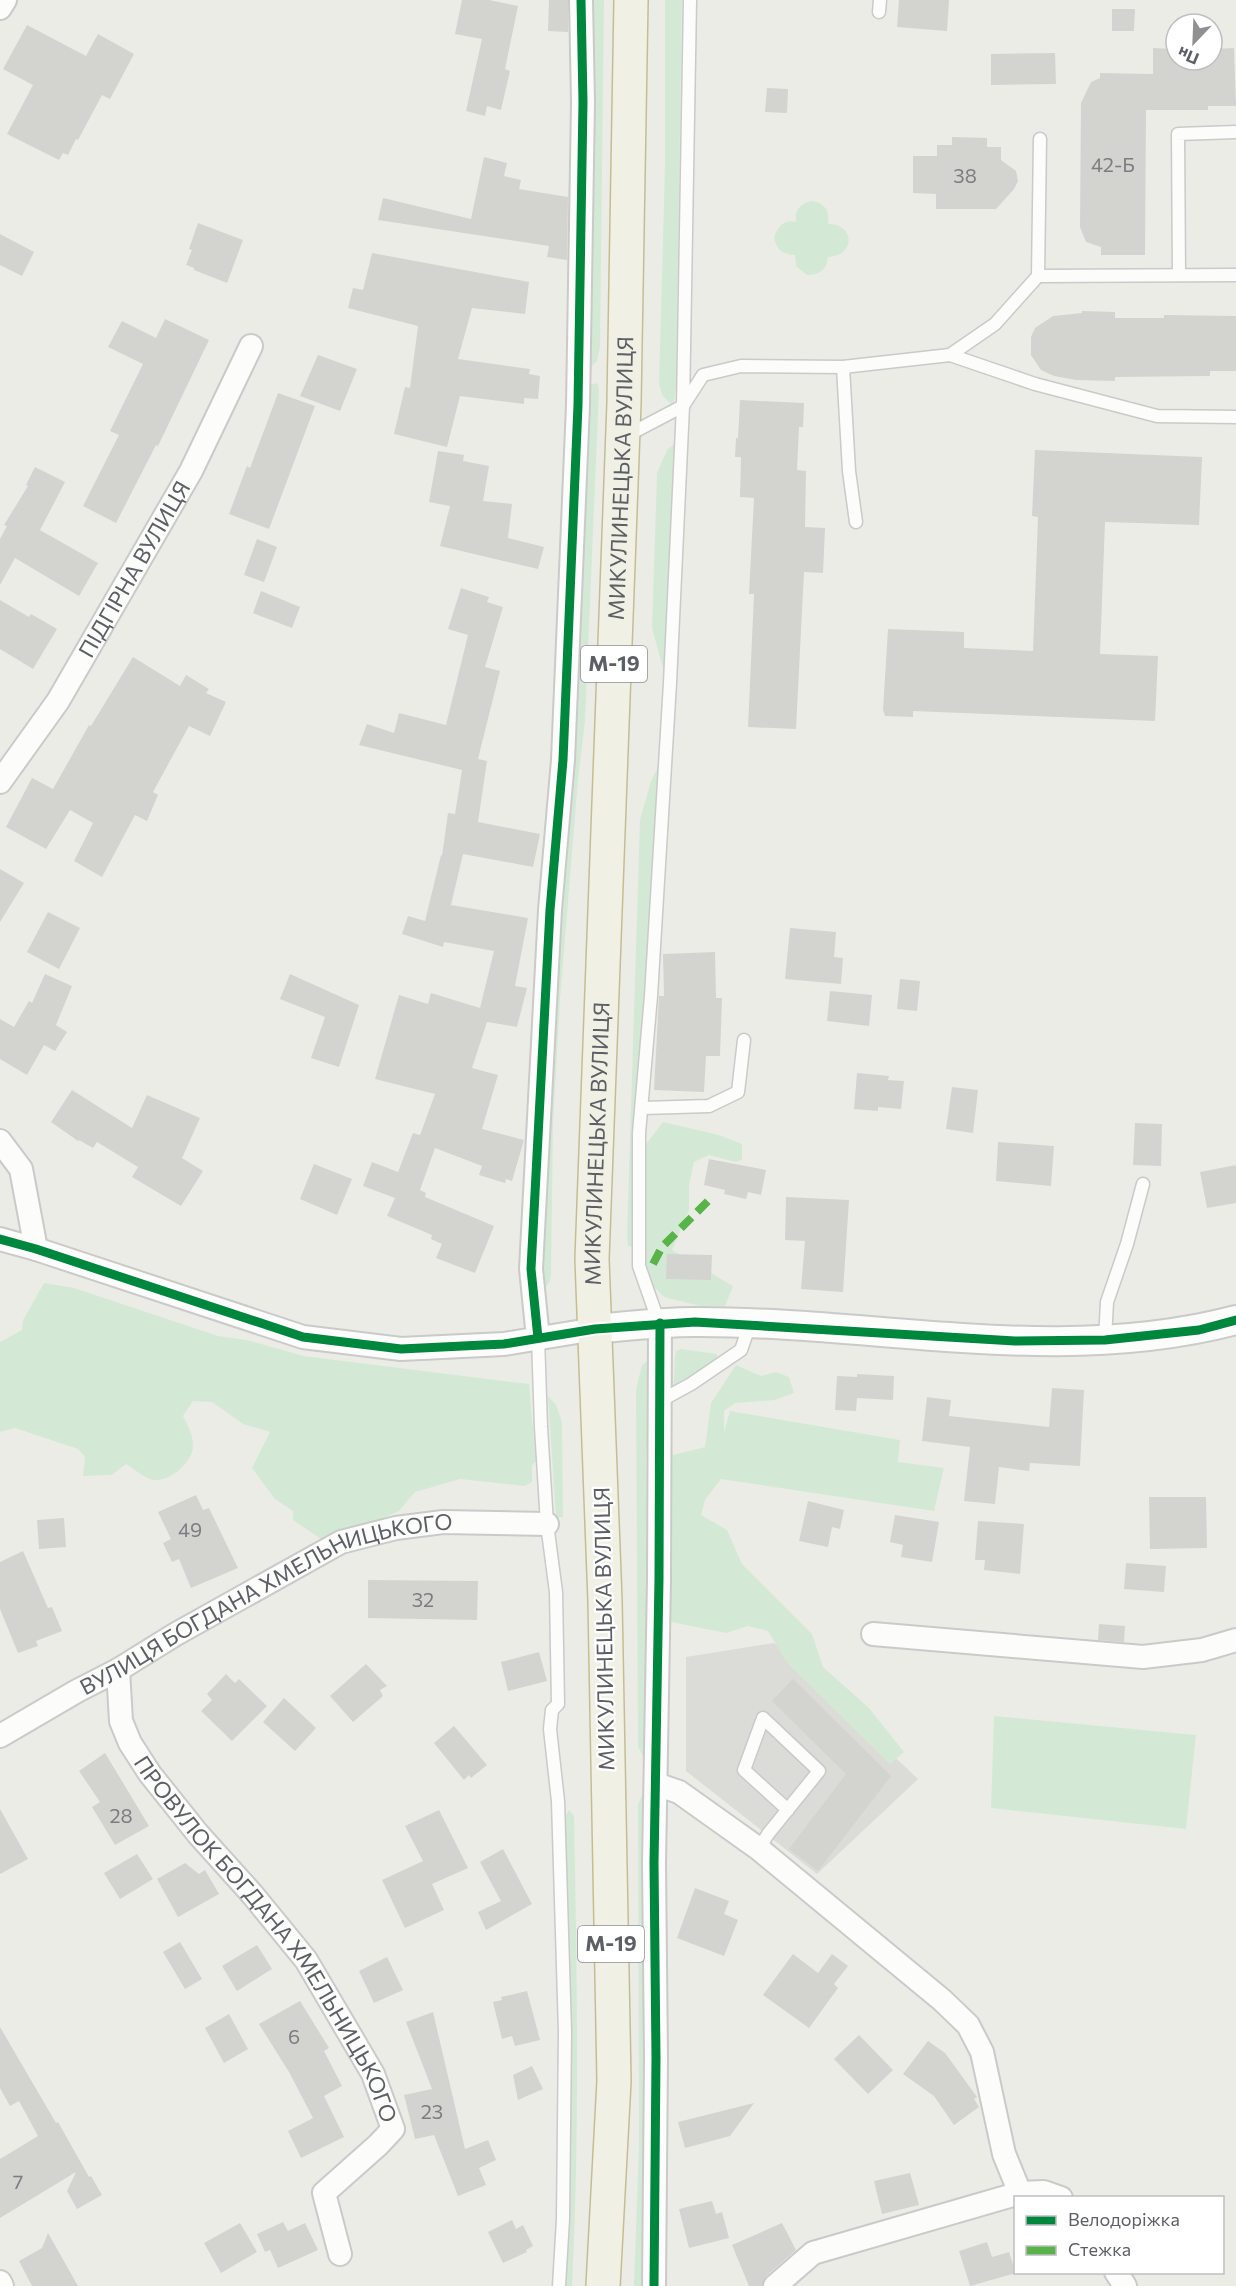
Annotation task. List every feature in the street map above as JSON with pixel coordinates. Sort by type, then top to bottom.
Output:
[{"type":"highway","name":"МИКУЛИНЕЦЬКА ВУЛИЦЯ","points":[[603,2286],[614,2081],[604,1601],[592,1259],[622,438],[631,0]]},
{"type":"street","points":[[0,8],[5,0]]},
{"type":"street","points":[[538,1338],[531,1269],[550,910],[563,760],[578,405],[583,102],[581,0]]},
{"type":"street","name":"ПІДГІРНА ВУЛИЦЯ","points":[[0,782],[58,701],[191,471],[251,346]]},
{"type":"street","points":[[0,1141],[21,1169],[36,1249]]},
{"type":"street","points":[[0,1239],[303,1337],[401,1349],[504,1344],[594,1329],[660,1323],[750,1324],[1015,1341],[1105,1340],[1199,1330],[1236,1320]]},
{"type":"street","points":[[654,2286],[656,2081],[654,1863],[660,1323]]},
{"type":"street","name":"ВУЛИЦЯ БОГДАНА ХМЕЛЬНИЦЬКОГО","points":[[0,1736],[341,1542],[396,1528],[443,1522],[547,1524]]},
{"type":"street","points":[[873,1634],[1143,1657],[1202,1650],[1236,1640]]},
{"type":"street","name":"ПРОВУЛОК БОГДАНА ХМЕЛЬНИЦЬКОГО","points":[[117,1670],[121,1721],[129,1743],[150,1774],[198,1834],[252,1894],[306,1960],[373,2074],[393,2129],[324,2193],[340,2254]]},
{"type":"street","points":[[656,1784],[679,1792],[759,1850],[942,2000],[968,2025],[982,2052],[1004,2154],[1020,2193]]},
{"type":"street","points":[[775,2286],[813,2253],[1020,2193],[1044,2192],[1055,2196]]},
{"type":"lane","points":[[660,1323],[639,1266],[639,1133],[643,1108],[670,683],[683,406],[690,0]]},
{"type":"lane","points":[[1179,275],[1178,134],[1236,132]]},
{"type":"lane","points":[[950,355],[995,324],[1038,276],[1040,139]]},
{"type":"lane","points":[[1038,276],[1236,274]]},
{"type":"lane","points":[[622,438],[683,406],[703,375],[741,366],[843,366],[950,355],[1035,384],[1157,416],[1236,417]]},
{"type":"lane","points":[[843,366],[849,471],[856,522]]},
{"type":"lane","points":[[643,1108],[709,1106],[738,1092],[744,1040]]},
{"type":"lane","points":[[1105,1340],[1107,1302],[1127,1245],[1143,1184]]},
{"type":"lane","points":[[660,1401],[691,1384],[741,1350],[750,1324]]},
{"type":"lane","points":[[538,1338],[540,1427],[547,1524],[556,1592],[558,1704],[552,1710],[550,1729],[558,1802],[565,2032],[563,2219],[559,2286]]},
{"type":"lane","points":[[759,1850],[768,1834],[788,1810],[819,1772],[764,1718],[744,1770],[788,1810]]},
{"type":"shaded area","points":[[774,1643],[918,1779],[817,1874],[686,1771],[686,1657]]},
{"type":"green space","points":[[589,0],[604,0],[600,347],[597,361],[587,371]]},
{"type":"green space","points":[[665,0],[682,0],[676,388],[674,402],[671,404],[662,395],[659,383],[665,165]]},
{"type":"green space","points":[[812,201],[823,206],[828,215],[828,224],[837,225],[843,229],[849,240],[844,251],[828,257],[822,270],[816,274],[807,275],[796,266],[795,255],[781,251],[774,238],[782,225],[792,221],[796,222],[799,208]]},
{"type":"green space","points":[[596,383],[599,390],[585,721],[560,1000],[553,1125],[551,1274],[550,1281],[541,1294],[589,385]]},
{"type":"green space","points":[[675,443],[664,672],[652,628],[657,473],[667,450]]},
{"type":"green space","points":[[659,765],[636,1115],[634,1244],[631,1247],[628,1246],[627,1234],[640,820],[651,781]]},
{"type":"green space","points":[[663,1122],[719,1135],[742,1144],[742,1160],[735,1162],[709,1155],[694,1162],[689,1185],[689,1210],[672,1250],[733,1286],[725,1306],[700,1306],[664,1297],[648,1281],[641,1212],[644,1147]]},
{"type":"green space","points":[[44,1283],[74,1288],[218,1336],[247,1340],[304,1356],[529,1384],[536,1461],[532,1466],[532,1482],[525,1486],[460,1479],[415,1492],[399,1511],[349,1534],[324,1541],[293,1520],[293,1511],[275,1499],[252,1468],[270,1432],[243,1424],[212,1402],[193,1401],[183,1416],[192,1438],[192,1452],[180,1470],[167,1478],[154,1480],[143,1476],[126,1464],[112,1475],[83,1476],[85,1457],[78,1449],[15,1428],[0,1432],[0,1342],[22,1330],[23,1320]]},
{"type":"green space","points":[[681,1349],[717,1354],[717,1358],[698,1375],[672,1389],[676,1351]]},
{"type":"green space","points":[[649,1360],[651,1420],[646,1456],[648,1749],[644,1758],[638,1747],[636,1390],[642,1365]]},
{"type":"green space","points":[[736,1365],[761,1376],[776,1372],[789,1377],[794,1393],[775,1400],[735,1403],[724,1411],[724,1432],[730,1411],[900,1440],[898,1462],[944,1468],[934,1511],[721,1479],[705,1500],[701,1515],[727,1530],[742,1564],[812,1634],[823,1667],[869,1708],[904,1752],[890,1764],[787,1663],[768,1631],[748,1626],[726,1633],[671,1622],[662,1609],[657,1459],[705,1447],[711,1403]]},
{"type":"green space","points":[[548,1396],[556,1405],[562,1422],[563,1517],[556,1518]]},
{"type":"green space","points":[[994,1716],[1196,1735],[1186,1829],[991,1808]]},
{"type":"green space","points":[[644,1790],[647,1806],[644,2270],[643,2286],[634,2286],[639,2144],[638,1805]]},
{"type":"green space","points":[[569,1810],[574,1816],[577,2110],[572,2286],[564,2286],[570,2031],[565,1817]]},
{"type":"building","points":[[462,0],[489,0],[518,6],[505,69],[510,71],[501,110],[487,106],[485,116],[466,111],[482,39],[455,34]]},
{"type":"building","points":[[549,0],[568,0],[568,32],[548,31]]},
{"type":"building","points":[[899,0],[949,0],[947,31],[897,27]]},
{"type":"building","points":[[1112,9],[1135,9],[1134,31],[1112,31]]},
{"type":"building","points":[[27,25],[86,56],[98,34],[134,54],[110,99],[102,95],[78,140],[76,139],[68,155],[63,153],[59,160],[7,134],[33,85],[3,69]]},
{"type":"building","points":[[1153,48],[1164,48],[1164,72],[1224,72],[1224,48],[1234,48],[1236,106],[1208,106],[1208,110],[1146,110],[1145,255],[1101,255],[1101,247],[1086,242],[1080,227],[1081,103],[1091,82],[1100,78],[1100,73],[1153,74]]},
{"type":"building","points":[[1055,53],[1056,84],[991,85],[991,54]]},
{"type":"building","points":[[767,88],[788,89],[787,113],[765,112]]},
{"type":"building","points":[[952,137],[987,138],[987,147],[1001,147],[1001,160],[1016,171],[1018,181],[1014,189],[996,209],[936,209],[936,194],[913,193],[913,156],[937,156],[937,145],[952,145]]},
{"type":"building","points":[[484,157],[507,163],[504,176],[521,180],[519,189],[568,197],[567,260],[547,257],[549,246],[378,220],[383,198],[471,219]]},
{"type":"building","points":[[198,223],[243,240],[227,283],[186,265]]},
{"type":"building","points":[[0,234],[34,252],[22,276],[0,265]]},
{"type":"building","points":[[372,253],[529,282],[525,314],[472,308],[458,359],[530,369],[529,374],[540,376],[538,399],[524,398],[524,404],[460,396],[447,447],[394,434],[405,387],[410,388],[418,326],[348,308],[353,288],[363,290]]},
{"type":"building","points":[[1082,311],[1115,312],[1115,318],[1164,318],[1164,315],[1236,316],[1236,371],[1210,371],[1210,376],[1115,377],[1115,381],[1076,380],[1054,376],[1041,370],[1031,355],[1031,337],[1035,328],[1053,316],[1082,313]]},
{"type":"building","points":[[165,319],[209,340],[158,446],[156,445],[116,523],[83,506],[119,435],[110,431],[143,364],[108,347],[122,321],[156,338]]},
{"type":"building","points":[[318,355],[357,369],[340,411],[300,396]]},
{"type":"building","points":[[278,393],[315,406],[269,529],[229,514],[247,466],[250,468]]},
{"type":"building","points":[[740,400],[804,403],[803,427],[799,427],[797,470],[806,471],[805,527],[825,528],[823,573],[804,572],[796,729],[748,727],[754,594],[749,594],[754,498],[740,497],[741,457],[735,457]]},
{"type":"building","points":[[1035,450],[1202,457],[1199,525],[1105,522],[1100,654],[1158,656],[1155,721],[913,711],[913,717],[885,716],[883,710],[888,629],[964,632],[964,648],[1033,651],[1038,517],[1032,516]]},
{"type":"building","points":[[438,451],[464,455],[463,461],[489,466],[483,501],[512,504],[508,538],[544,547],[538,569],[440,546],[450,506],[429,502]]},
{"type":"building","points":[[35,467],[65,482],[40,530],[98,563],[79,596],[15,558],[0,585],[0,539],[7,526],[4,525],[28,486],[26,485]]},
{"type":"building","points":[[257,539],[277,547],[264,582],[244,575]]},
{"type":"building","points":[[461,588],[489,597],[487,602],[503,607],[485,667],[500,671],[478,759],[487,761],[478,822],[540,834],[533,867],[463,854],[451,905],[528,918],[515,986],[527,988],[517,1027],[487,1022],[472,1068],[498,1075],[482,1129],[524,1140],[512,1181],[506,1179],[505,1183],[479,1175],[482,1166],[435,1148],[420,1190],[426,1193],[425,1197],[494,1226],[475,1273],[436,1258],[442,1244],[431,1239],[432,1235],[387,1216],[395,1198],[363,1186],[372,1162],[398,1172],[413,1133],[420,1135],[435,1094],[375,1079],[399,995],[428,1004],[431,993],[480,1008],[494,951],[444,942],[443,947],[402,934],[408,916],[425,921],[442,856],[448,813],[455,814],[462,770],[359,745],[367,724],[394,733],[399,713],[446,725],[468,635],[448,629]]},
{"type":"building","points":[[261,591],[300,607],[292,628],[253,613]]},
{"type":"building","points":[[0,600],[29,617],[31,614],[57,629],[33,669],[0,649]]},
{"type":"building","points":[[133,657],[180,686],[186,675],[209,689],[206,693],[226,702],[210,736],[189,726],[153,792],[158,795],[147,821],[135,815],[102,877],[74,861],[93,823],[70,810],[46,849],[6,827],[32,778],[53,789],[89,725],[91,726]]},
{"type":"building","points":[[0,869],[24,883],[0,922]]},
{"type":"building","points":[[48,912],[80,928],[59,969],[27,952]]},
{"type":"building","points":[[790,928],[836,932],[834,957],[843,958],[841,984],[785,979]]},
{"type":"building","points":[[715,952],[716,998],[722,998],[720,1056],[706,1056],[704,1092],[654,1090],[659,996],[664,996],[663,954]]},
{"type":"building","points":[[45,974],[72,986],[56,1025],[67,1032],[55,1051],[44,1045],[27,1075],[0,1059],[0,1019],[14,1027],[29,1001],[32,1003]]},
{"type":"building","points":[[290,974],[359,1005],[339,1067],[311,1058],[325,1017],[280,999]]},
{"type":"building","points":[[900,979],[920,981],[917,1011],[897,1009]]},
{"type":"building","points":[[830,991],[872,995],[869,1026],[827,1021]]},
{"type":"building","points":[[857,1073],[889,1076],[888,1080],[904,1081],[901,1109],[878,1107],[878,1111],[854,1109]]},
{"type":"building","points":[[952,1087],[978,1090],[973,1133],[946,1129]]},
{"type":"building","points":[[72,1090],[132,1128],[147,1095],[200,1118],[182,1158],[203,1171],[181,1206],[132,1177],[138,1167],[97,1142],[93,1148],[78,1141],[51,1122]]},
{"type":"building","points":[[1135,1123],[1162,1124],[1161,1166],[1133,1165]]},
{"type":"building","points":[[998,1142],[1054,1146],[1051,1186],[996,1181]]},
{"type":"building","points":[[709,1159],[766,1170],[761,1195],[748,1192],[746,1199],[724,1194],[725,1190],[704,1185]]},
{"type":"building","points":[[314,1164],[352,1179],[337,1215],[300,1199]]},
{"type":"building","points":[[1236,1165],[1236,1203],[1207,1208],[1200,1172]]},
{"type":"building","points":[[786,1197],[849,1200],[843,1292],[801,1289],[805,1241],[785,1240]]},
{"type":"building","points":[[667,1254],[712,1255],[711,1280],[666,1279]]},
{"type":"building","points":[[857,1374],[894,1376],[893,1400],[857,1398],[856,1411],[835,1410],[837,1376],[857,1377]]},
{"type":"building","points":[[1052,1388],[1084,1390],[1080,1466],[1030,1463],[1029,1471],[999,1467],[995,1504],[964,1501],[970,1447],[922,1441],[927,1397],[951,1400],[949,1416],[1049,1427]]},
{"type":"building","points":[[196,1495],[203,1510],[209,1508],[238,1568],[191,1588],[179,1559],[172,1562],[163,1543],[171,1539],[158,1512]]},
{"type":"building","points":[[1149,1497],[1206,1497],[1207,1548],[1150,1549]]},
{"type":"building","points":[[808,1501],[844,1510],[840,1529],[832,1527],[828,1547],[799,1541]]},
{"type":"building","points":[[895,1515],[939,1522],[932,1562],[901,1557],[903,1545],[890,1542]]},
{"type":"building","points":[[64,1518],[66,1547],[39,1549],[37,1520]]},
{"type":"building","points":[[978,1521],[1024,1524],[1020,1574],[984,1570],[985,1560],[975,1560]]},
{"type":"building","points":[[23,1551],[48,1608],[52,1607],[62,1631],[36,1641],[38,1646],[18,1653],[0,1609],[0,1562]]},
{"type":"building","points":[[1126,1563],[1166,1566],[1164,1592],[1124,1589]]},
{"type":"building","points":[[368,1580],[478,1581],[477,1620],[368,1618]]},
{"type":"building","points":[[1099,1624],[1125,1626],[1124,1642],[1098,1640]]},
{"type":"building","points":[[539,1652],[547,1681],[508,1691],[501,1662]]},
{"type":"building","points":[[366,1664],[387,1686],[380,1690],[383,1696],[353,1722],[330,1696]]},
{"type":"building","points":[[226,1674],[235,1683],[239,1679],[267,1706],[232,1741],[201,1711],[212,1700],[207,1694]]},
{"type":"building","points":[[793,1679],[891,1776],[818,1871],[789,1849],[846,1774],[772,1701]]},
{"type":"building","points":[[284,1698],[316,1728],[295,1751],[263,1722]]},
{"type":"building","points":[[454,1726],[487,1765],[471,1778],[469,1775],[464,1780],[434,1743]]},
{"type":"building","points":[[105,1753],[149,1826],[115,1845],[92,1807],[100,1802],[79,1771]]},
{"type":"building","points":[[0,1809],[28,1859],[0,1874]]},
{"type":"building","points":[[439,1810],[468,1868],[432,1884],[444,1910],[405,1928],[382,1880],[423,1861],[405,1826]]},
{"type":"building","points":[[503,1849],[532,1904],[486,1930],[478,1912],[501,1901],[480,1862]]},
{"type":"building","points":[[137,1854],[153,1879],[120,1899],[104,1873]]},
{"type":"building","points":[[185,1863],[199,1874],[205,1870],[219,1894],[178,1917],[157,1879]]},
{"type":"building","points":[[695,1888],[729,1901],[724,1914],[738,1920],[724,1956],[677,1938]]},
{"type":"building","points":[[180,1942],[202,1979],[185,1989],[163,1952]]},
{"type":"building","points":[[257,1945],[272,1969],[237,1991],[222,1966]]},
{"type":"building","points":[[793,1954],[818,1973],[832,1954],[848,1966],[834,1984],[838,1988],[809,2028],[763,1995]]},
{"type":"building","points":[[387,1957],[403,1990],[374,2003],[359,1971]]},
{"type":"building","points":[[527,1991],[540,2040],[515,2046],[512,2036],[502,2039],[493,2002],[502,2000],[501,1997]]},
{"type":"building","points":[[300,2001],[329,2048],[324,2051],[342,2086],[324,2096],[344,2137],[301,2158],[288,2131],[313,2118],[289,2072],[259,2024]]},
{"type":"building","points":[[433,2012],[465,2149],[488,2140],[496,2160],[479,2168],[486,2185],[458,2196],[434,2135],[415,2139],[404,2095],[432,2089],[406,2022]]},
{"type":"building","points":[[229,2014],[248,2049],[224,2063],[205,2028]]},
{"type":"building","points":[[0,2027],[56,2123],[58,2122],[89,2177],[91,2176],[102,2195],[77,2209],[67,2191],[76,2172],[0,2218],[0,2159],[38,2136],[19,2101],[10,2106],[0,2088]]},
{"type":"building","points":[[859,2035],[893,2070],[868,2094],[834,2059]]},
{"type":"building","points":[[928,2041],[945,2053],[977,2097],[974,2099],[979,2107],[954,2125],[934,2096],[903,2074]]},
{"type":"building","points":[[532,2066],[543,2089],[518,2100],[513,2075]]},
{"type":"building","points":[[754,2103],[730,2136],[685,2148],[678,2122]]},
{"type":"building","points":[[910,2173],[919,2205],[882,2214],[874,2181]]},
{"type":"building","points":[[712,2201],[716,2214],[722,2212],[729,2238],[689,2248],[679,2209]]},
{"type":"building","points":[[512,2220],[516,2229],[523,2225],[533,2246],[526,2250],[527,2252],[503,2263],[488,2232]]},
{"type":"building","points":[[283,2222],[288,2231],[305,2223],[318,2250],[278,2268],[270,2250],[265,2252],[257,2234]]},
{"type":"building","points":[[240,2223],[257,2252],[221,2273],[204,2243]]},
{"type":"building","points":[[782,2223],[796,2250],[766,2276],[762,2286],[749,2286],[732,2245]]},
{"type":"building","points":[[48,2233],[78,2286],[32,2286],[19,2261],[42,2248]]},
{"type":"building","points":[[987,2242],[992,2257],[1009,2252],[1014,2274],[970,2286],[959,2251]]},
{"type":"marked path","points":[[653,1264],[662,1247],[713,1196]]},
{"type":"cycle path","points":[[538,1338],[531,1269],[550,910],[563,760],[578,405],[583,102],[581,0]]},
{"type":"cycle path","points":[[0,1239],[303,1337],[401,1349],[504,1344],[595,1329],[695,1322],[1015,1341],[1105,1340],[1199,1330],[1236,1320]]},
{"type":"cycle path","points":[[654,2286],[656,2058],[654,1863],[659,1579],[660,1323]]}]
